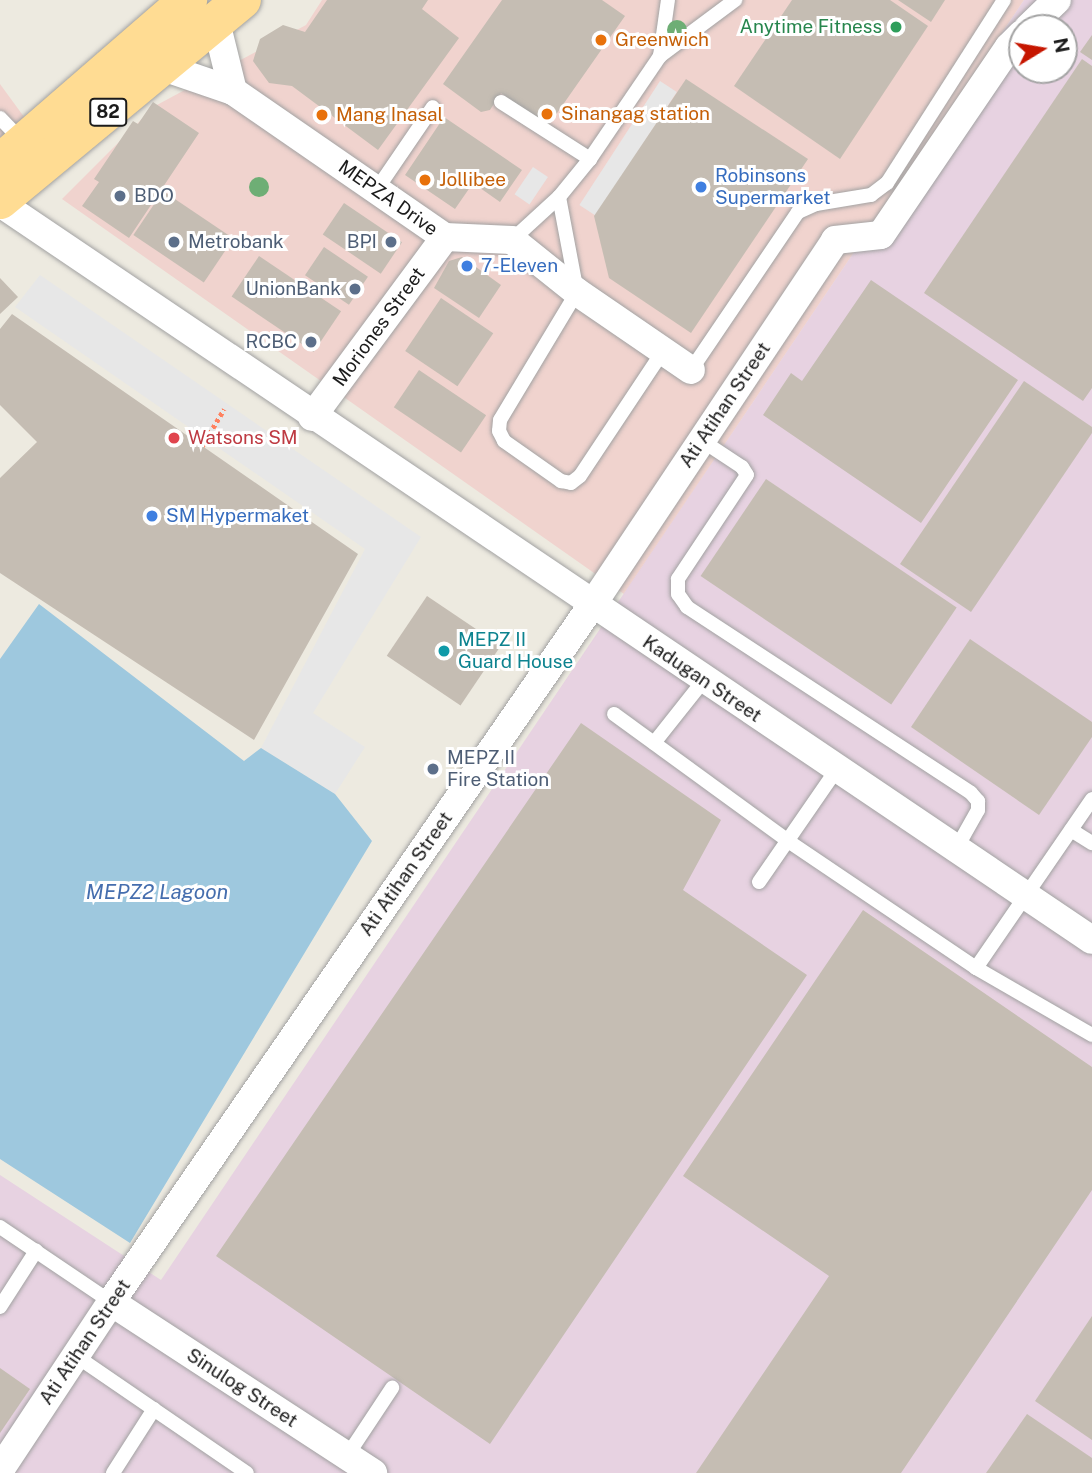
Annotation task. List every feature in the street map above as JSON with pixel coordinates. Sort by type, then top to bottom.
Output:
[{"type":"main road","name":"82","points":[[0,201],[163,67],[215,7]]},
{"type":"main road","name":"82","points":[[8,141],[215,7]]},
{"type":"street","points":[[1042,14],[1057,0]]},
{"type":"street","points":[[215,7],[233,91]]},
{"type":"street","name":"Ati Atihan Street","points":[[0,1470],[111,1302],[592,605],[835,240],[881,235],[1008,48]]},
{"type":"street","name":"MEPZA Drive","points":[[163,67],[233,91],[444,237],[512,240]]},
{"type":"street","points":[[0,201],[312,417]]},
{"type":"street","name":"Moriones Street","points":[[312,417],[444,237]]},
{"type":"street","points":[[512,240],[577,292],[691,370]]},
{"type":"street","name":"Kadugan Street","points":[[312,417],[1092,940]]},
{"type":"street","name":"Sinulog Street","points":[[111,1302],[373,1473]]},
{"type":"lane","points":[[660,56],[668,0]]},
{"type":"lane","points":[[512,240],[559,197],[590,159],[660,56],[735,0]]},
{"type":"lane","points":[[691,370],[798,212],[816,204],[871,195],[887,183],[1004,0]]},
{"type":"lane","points":[[501,102],[590,159]]},
{"type":"lane","points":[[377,189],[433,107]]},
{"type":"lane","points":[[559,197],[577,292],[500,420],[499,431],[504,441],[561,481],[571,483],[580,477],[663,351]]},
{"type":"lane","points":[[701,440],[742,467],[747,475],[678,579],[678,594],[687,607],[971,793],[978,801],[978,810],[956,849]]},
{"type":"lane","points":[[654,743],[704,680]]},
{"type":"lane","points":[[614,714],[788,841],[976,968],[1092,1035]]},
{"type":"lane","points":[[760,883],[837,769]]},
{"type":"lane","points":[[976,968],[1092,799]]},
{"type":"lane","points":[[1071,830],[1092,843]]},
{"type":"lane","points":[[0,1227],[111,1302]]},
{"type":"lane","points":[[0,1307],[36,1251]]},
{"type":"lane","points":[[76,1356],[247,1473]]},
{"type":"lane","points":[[346,1456],[391,1388]]},
{"type":"lane","points":[[113,1473],[154,1409]]},
{"type":"path","points":[[202,446],[223,409]]},
{"type":"shaded area","points":[[322,0],[1024,0],[1015,14],[1008,14],[1008,24],[624,594],[62,199],[155,106],[306,25]]},
{"type":"shaded area","points":[[1024,0],[1092,0],[1092,1473],[0,1473],[0,1175],[161,1280],[1008,24],[1008,84],[1078,84],[1078,14],[1015,14]]},
{"type":"shaded area","points":[[660,81],[677,92],[596,216],[579,205]]},
{"type":"shaded area","points":[[0,84],[27,121],[0,143]]},
{"type":"shaded area","points":[[533,167],[548,177],[529,204],[515,194]]},
{"type":"shaded area","points":[[40,275],[421,537],[313,713],[365,747],[335,794],[261,748],[365,549],[15,307]]},
{"type":"water","name":"MEPZ2 Lagoon","points":[[39,604],[244,761],[261,748],[335,794],[372,841],[130,1243],[0,1159],[0,659]]},
{"type":"building","points":[[327,0],[428,0],[422,9],[459,38],[378,150],[292,86],[269,83],[253,61],[260,39],[283,25],[305,32]]},
{"type":"building","points":[[502,0],[602,0],[625,16],[548,126],[501,93],[490,110],[481,112],[443,84]]},
{"type":"building","points":[[792,0],[890,0],[928,26],[840,159],[734,86]]},
{"type":"building","points":[[898,0],[945,0],[931,22]]},
{"type":"building","points":[[1092,35],[1092,60],[1080,52]]},
{"type":"building","points":[[1082,59],[1092,66],[1092,388],[1083,401],[924,293],[1065,84],[1078,84],[1078,65]]},
{"type":"building","name":"Robinsons Supermarket","points":[[686,79],[808,159],[691,333],[609,278],[594,216]]},
{"type":"building","points":[[153,102],[199,133],[129,238],[82,206],[99,182],[94,179],[133,121],[138,124]]},
{"type":"building","points":[[444,117],[522,170],[500,202],[473,183],[455,209],[405,175]]},
{"type":"building","points":[[163,191],[233,239],[204,282],[133,235]]},
{"type":"building","points":[[344,203],[402,242],[381,274],[323,235]]},
{"type":"building","points":[[324,247],[368,277],[349,305],[305,275]]},
{"type":"building","points":[[259,256],[341,311],[314,352],[232,297]]},
{"type":"building","points":[[462,257],[501,285],[479,318],[434,288],[449,261]]},
{"type":"building","points":[[0,278],[18,297],[0,314]]},
{"type":"building","points":[[871,280],[1018,380],[921,523],[763,415],[791,373],[802,381]]},
{"type":"building","points":[[441,298],[493,333],[457,386],[405,351]]},
{"type":"building","name":"SM Hypermaket","points":[[12,314],[358,554],[254,740],[0,573],[0,478],[37,442],[0,405],[0,329]]},
{"type":"building","points":[[419,370],[486,415],[461,453],[394,407]]},
{"type":"building","points":[[1024,381],[1092,427],[1092,433],[971,612],[900,564]]},
{"type":"building","points":[[766,479],[957,608],[891,705],[701,576]]},
{"type":"building","name":"MEPZ II Guard House","points":[[427,596],[501,646],[461,705],[387,656]]},
{"type":"building","points":[[970,639],[1092,722],[1092,737],[1039,815],[911,727]]},
{"type":"building","points":[[581,723],[721,820],[683,890],[807,975],[490,1444],[216,1256]]},
{"type":"building","points":[[863,910],[1092,1067],[1092,1190],[901,1473],[696,1473],[829,1276],[683,1176]]},
{"type":"building","points":[[1092,1316],[1092,1440],[1035,1401]]},
{"type":"building","points":[[0,1368],[30,1389],[0,1433]]},
{"type":"building","points":[[1027,1414],[1092,1458],[1092,1473],[986,1473]]},
{"type":"place","name":"Anytime Fitness","points":[[896,27]]},
{"type":"place","name":"Greenwich","points":[[601,40]]},
{"type":"place","name":"Sinangag station","points":[[547,114]]},
{"type":"place","name":"Mang Inasal","points":[[322,115]]},
{"type":"place","name":"Jollibee","points":[[425,180]]},
{"type":"place","name":"Robinsons Supermarket","points":[[701,187]]},
{"type":"place","name":"BDO","points":[[120,196]]},
{"type":"place","name":"Metrobank","points":[[174,242]]},
{"type":"place","name":"BPI","points":[[391,242]]},
{"type":"place","name":"7-Eleven","points":[[467,266]]},
{"type":"place","name":"UnionBank","points":[[355,289]]},
{"type":"place","name":"RCBC","points":[[311,342]]},
{"type":"place","name":"Watsons SM","points":[[174,438]]},
{"type":"place","name":"SM Hypermaket","points":[[152,516]]},
{"type":"place","name":"MEPZ II Guard House","points":[[444,651]]},
{"type":"place","name":"MEPZ II Fire Station","points":[[433,769]]}]
